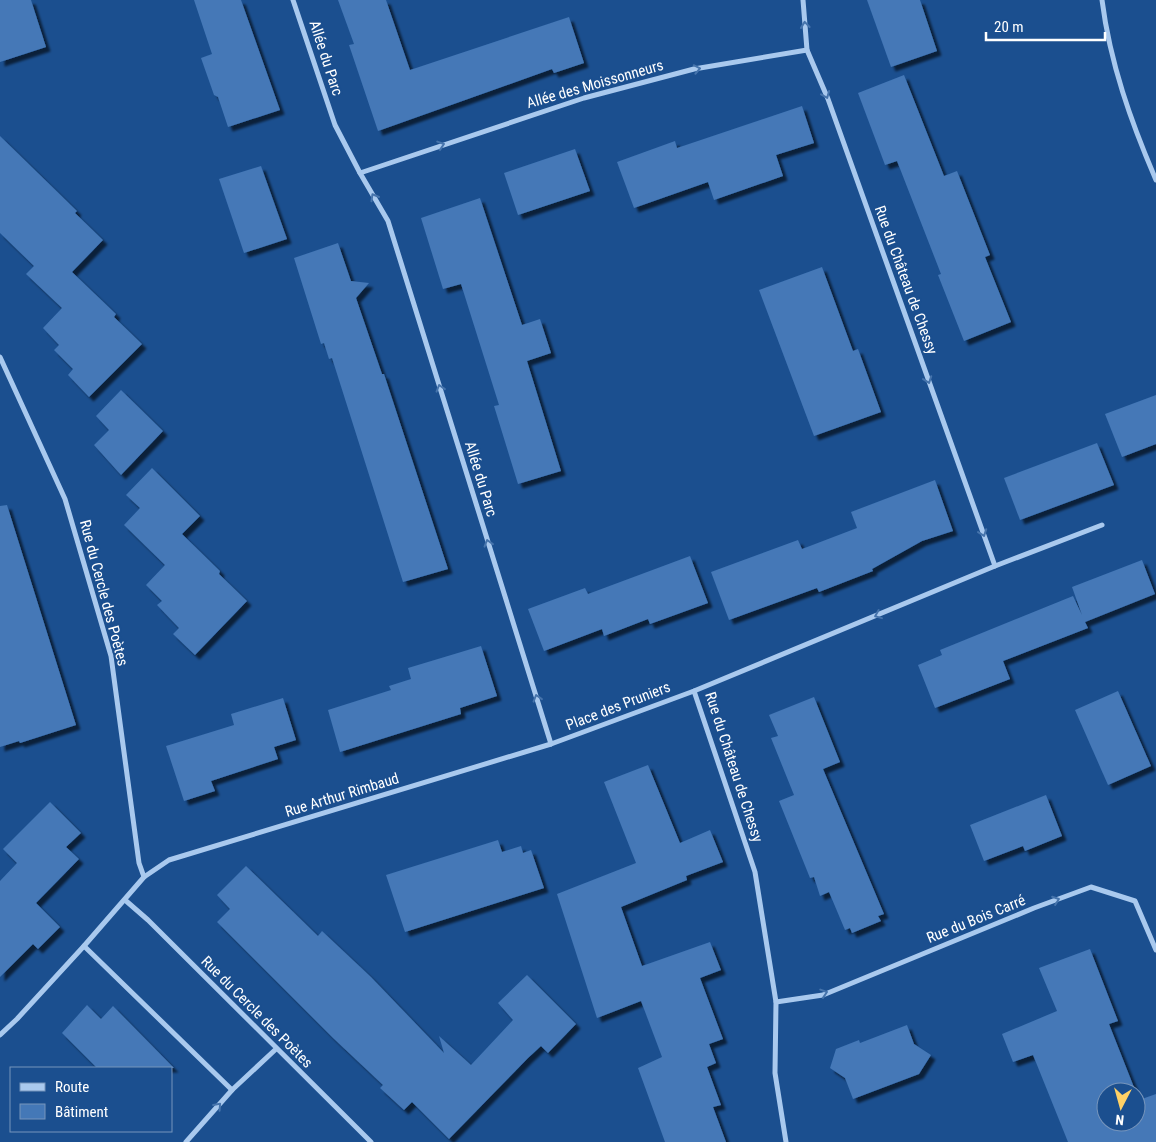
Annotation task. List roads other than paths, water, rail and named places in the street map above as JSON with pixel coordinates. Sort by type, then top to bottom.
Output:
[{"type":"street","name":"Allée du Parc","points":[[293,0],[335,125],[388,221],[551,744]]},
{"type":"street","name":"Rue du Château de Chessy","points":[[803,0],[808,50],[831,108],[995,566]]},
{"type":"street","points":[[1102,0],[1104,18],[1118,78],[1138,137],[1156,180]]},
{"type":"street","name":"Allée des Moissonneurs","points":[[360,173],[584,98],[694,69],[808,50]]},
{"type":"street","name":"Rue du Cercle des Poètes","points":[[0,357],[65,499],[110,656],[140,863],[144,877]]},
{"type":"street","name":"Rue du Château de Chessy","points":[[786,1142],[775,1073],[776,1002],[755,872],[694,691],[995,566],[1102,525]]},
{"type":"street","name":"Place des Pruniers","points":[[551,744],[694,691]]},
{"type":"street","name":"Rue Arthur Rimbaud","points":[[144,877],[170,860],[551,744]]},
{"type":"street","points":[[0,1035],[84,946],[144,877]]},
{"type":"street","name":"Rue du Bois Carré","points":[[776,1002],[823,995],[1034,908],[1091,887],[1135,901],[1156,950]]},
{"type":"street","name":"Rue du Cercle des Poètes","points":[[125,900],[148,920],[371,1142]]},
{"type":"street","points":[[84,946],[232,1090]]},
{"type":"street","points":[[186,1142],[232,1090],[276,1048]]}]
